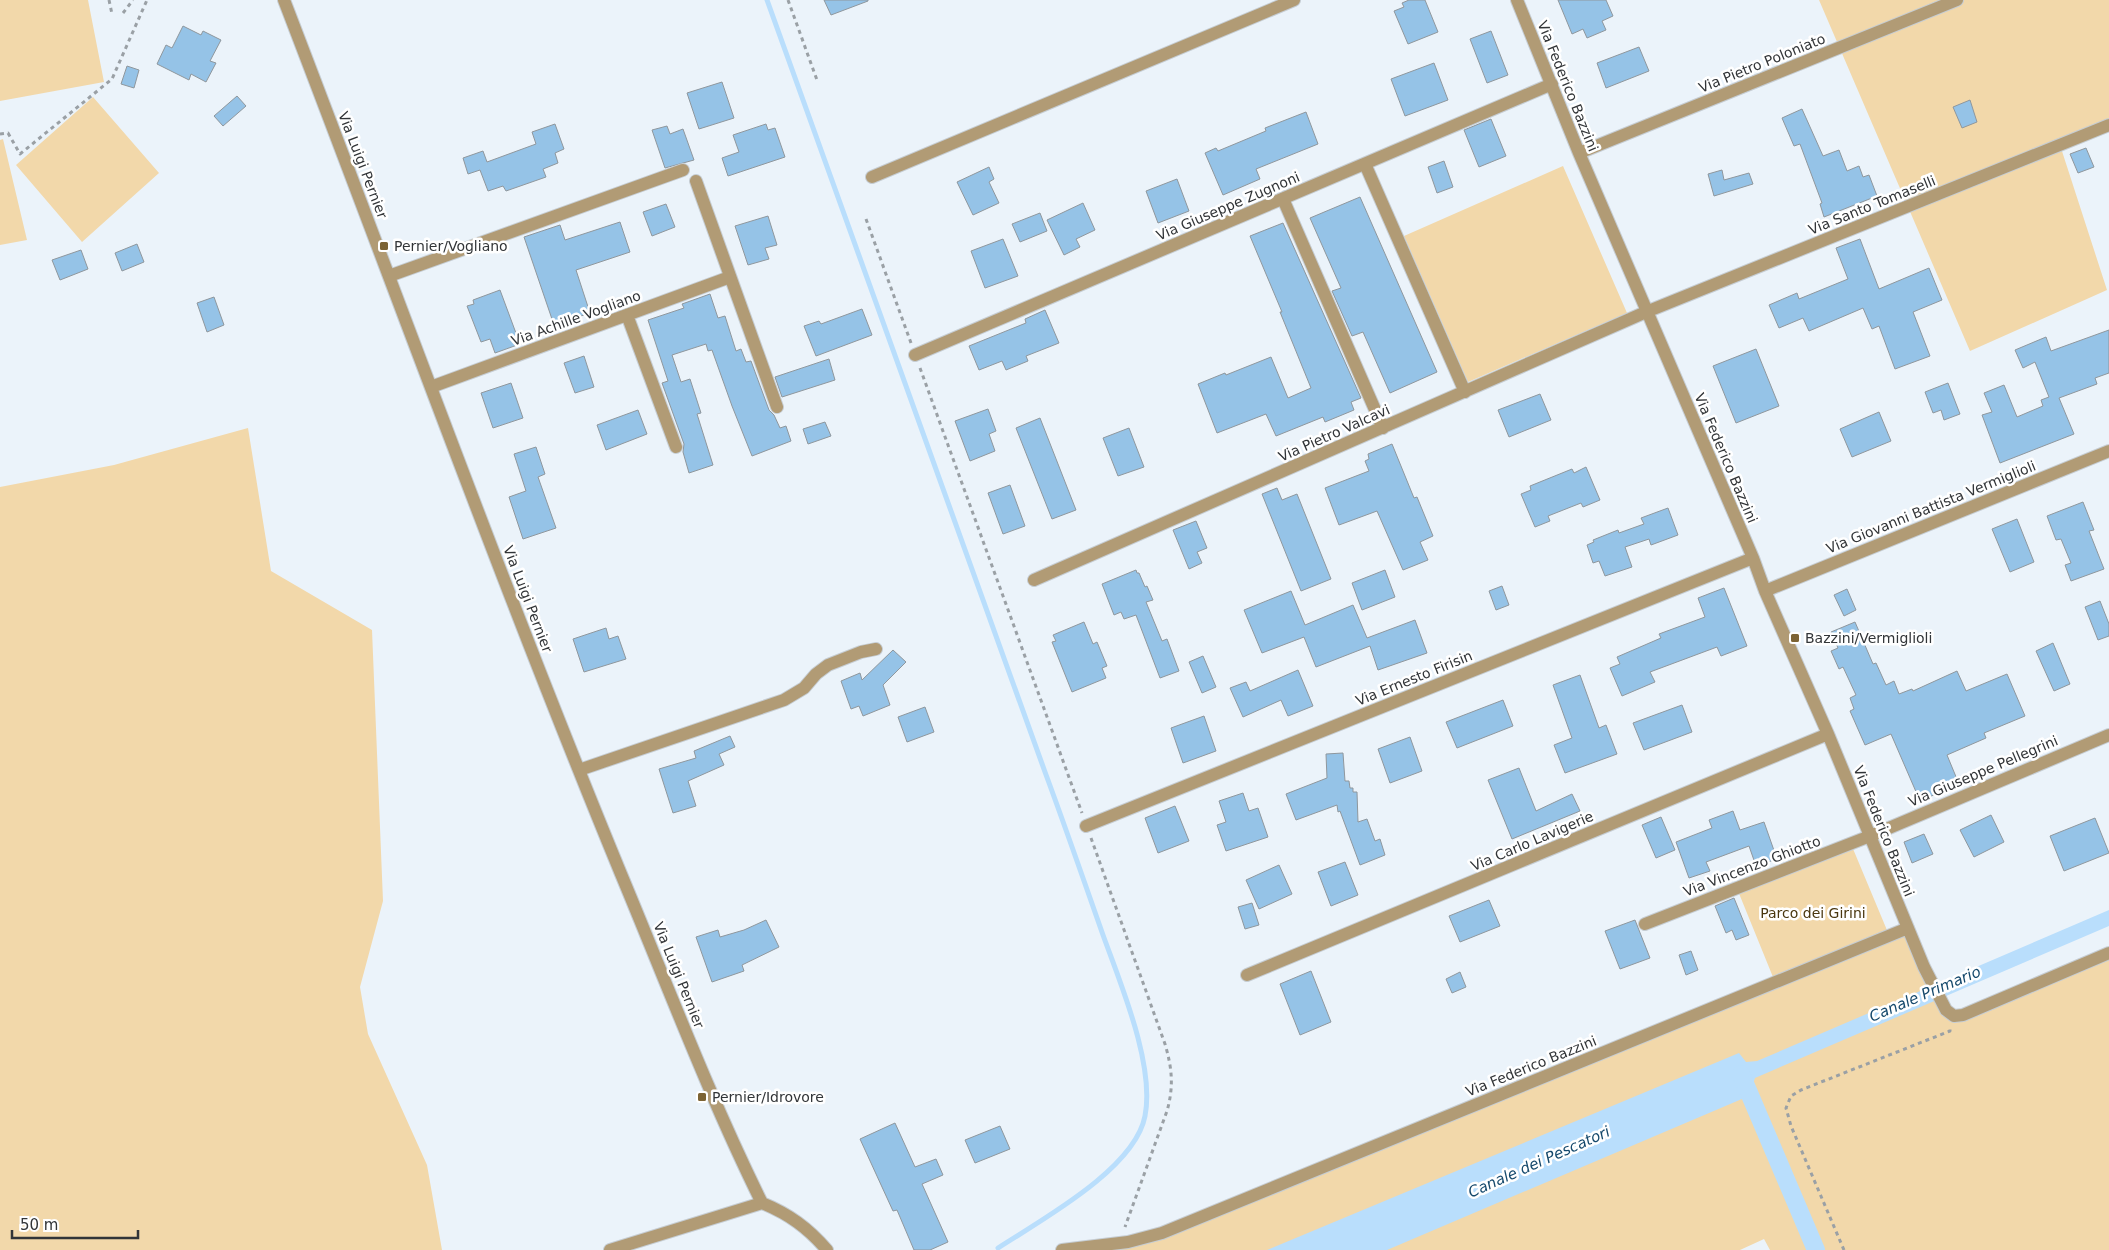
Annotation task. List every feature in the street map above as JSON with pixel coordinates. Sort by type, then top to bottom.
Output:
[{"type":"street","name":"Via Luigi Pernier","points":[[284,0],[502,576],[579,770],[718,1110],[762,1203]]},
{"type":"street","points":[[872,177],[1294,0]]},
{"type":"street","name":"Via Federico Bazzini","points":[[1517,0],[1579,153],[1753,558],[1765,591],[1828,734],[1924,967],[1946,1009]]},
{"type":"street","name":"Via Pietro Poloniato","points":[[1579,153],[1957,0]]},
{"type":"street","name":"Via Giuseppe Zugnoni","points":[[916,355],[1552,84]]},
{"type":"street","name":"Via Santo Tomaselli","points":[[1646,312],[2109,125]]},
{"type":"street","points":[[1365,164],[1465,392]]},
{"type":"street","points":[[389,276],[683,170]]},
{"type":"street","points":[[696,181],[777,407]]},
{"type":"street","points":[[1283,199],[1383,428]]},
{"type":"street","name":"Via Achille Vogliano","points":[[431,387],[730,277]]},
{"type":"street","name":"Via Pietro Valcavi","points":[[1034,580],[1646,312]]},
{"type":"street","points":[[627,315],[676,447]]},
{"type":"street","name":"Via Giovanni Battista Vermiglioli","points":[[1765,591],[2109,451]]},
{"type":"street","name":"Via Ernesto Firisin","points":[[1086,826],[1753,558]]},
{"type":"street","points":[[579,770],[784,700],[804,688],[816,674],[828,665],[861,652],[876,649]]},
{"type":"street","name":"Via Carlo Lavigerie","points":[[1247,975],[1828,734]]},
{"type":"street","name":"Via Giuseppe Pellegrini","points":[[1870,836],[2109,735]]},
{"type":"street","name":"Via Vincenzo Ghiotto","points":[[1645,924],[1870,836]]},
{"type":"street","name":"Via Federico Bazzini","points":[[1062,1250],[1128,1242],[1162,1233],[1908,928]]},
{"type":"street","points":[[1946,1009],[1959,1016],[1963,1015],[2109,954]]},
{"type":"street","points":[[610,1250],[762,1203],[792,1217],[806,1227],[827,1250]]},
{"type":"path","points":[[109,0],[112,14]]},
{"type":"path","points":[[123,13],[133,0]]},
{"type":"path","points":[[0,134],[8,133],[20,154],[112,79],[147,0]]},
{"type":"path","points":[[788,0],[817,80]]},
{"type":"path","points":[[866,219],[1165,1044],[1171,1071],[1172,1092],[1168,1111],[1127,1225],[1121,1232]]},
{"type":"path","points":[[1844,1250],[1791,1126],[1786,1108],[1790,1096],[1950,1031],[1946,1009]]},
{"type":"green space","points":[[0,0],[88,0],[104,82],[0,101]]},
{"type":"green space","points":[[1819,0],[2109,0],[2109,125],[2060,145],[2107,290],[1970,351]]},
{"type":"green space","points":[[93,97],[159,173],[82,242],[16,165]]},
{"type":"green space","points":[[3,139],[27,240],[0,245],[0,140]]},
{"type":"green space","points":[[1563,166],[1627,313],[1468,382],[1404,236]]},
{"type":"green space","points":[[248,428],[271,571],[372,630],[383,901],[360,987],[368,1034],[427,1165],[442,1250],[0,1250],[0,487],[114,465]]},
{"type":"green space","name":"Parco dei Girini","points":[[1851,844],[1889,935],[1908,928],[1950,1013],[2109,953],[2109,1250],[1770,1250],[1764,1239],[1740,1250],[1062,1250],[1128,1242],[1775,982],[1738,891]]},
{"type":"water","points":[[2109,910],[2109,926],[1755,1078],[1753,1084],[1756,1093],[1387,1250],[1267,1250],[1739,1053],[1746,1062],[1757,1061]]},
{"type":"building","points":[[824,0],[868,0],[868,1],[831,15]]},
{"type":"building","points":[[1409,0],[1425,0],[1438,32],[1408,44],[1394,11],[1404,7],[1402,3]]},
{"type":"building","points":[[1558,0],[1606,0],[1613,16],[1602,21],[1606,30],[1587,38],[1583,29],[1572,34]]},
{"type":"building","points":[[183,26],[201,35],[203,31],[221,40],[210,61],[216,63],[206,82],[191,74],[189,80],[157,64],[166,45],[172,48]]},
{"type":"building","points":[[1491,31],[1508,75],[1487,83],[1470,39]]},
{"type":"building","points":[[1639,47],[1649,71],[1606,88],[1597,63]]},
{"type":"building","points":[[1434,63],[1448,100],[1405,116],[1391,79]]},
{"type":"building","points":[[127,66],[139,70],[134,88],[121,84]]},
{"type":"building","points":[[722,82],[734,118],[699,129],[687,93]]},
{"type":"building","points":[[237,96],[246,106],[223,126],[214,116]]},
{"type":"building","points":[[1970,100],[1977,122],[1962,128],[1953,107]]},
{"type":"building","points":[[1802,109],[1823,156],[1839,150],[1847,171],[1859,166],[1863,177],[1869,175],[1877,196],[1824,217],[1820,204],[1822,203],[1800,144],[1794,146],[1782,118]]},
{"type":"building","points":[[1306,112],[1318,144],[1256,169],[1260,179],[1223,195],[1205,153],[1216,148],[1218,151],[1266,131],[1265,128]]},
{"type":"building","points":[[1491,119],[1506,156],[1479,167],[1464,130]]},
{"type":"building","points":[[555,124],[564,149],[555,153],[558,163],[543,169],[546,177],[506,191],[503,186],[488,191],[480,170],[468,174],[463,158],[483,151],[487,162],[536,144],[532,132]]},
{"type":"building","points":[[766,124],[768,130],[775,128],[785,157],[728,176],[722,158],[739,152],[733,135]]},
{"type":"building","points":[[667,126],[670,134],[683,129],[694,160],[665,168],[652,130]]},
{"type":"building","points":[[2086,148],[2094,167],[2078,173],[2070,154]]},
{"type":"building","points":[[1444,161],[1453,187],[1437,193],[1428,167]]},
{"type":"building","points":[[989,167],[994,179],[989,182],[999,203],[973,215],[957,182]]},
{"type":"building","points":[[1722,170],[1724,180],[1749,173],[1753,184],[1714,196],[1708,174]]},
{"type":"building","points":[[1177,179],[1189,211],[1158,223],[1146,191]]},
{"type":"building","points":[[1360,197],[1437,372],[1390,393],[1363,332],[1352,336],[1332,291],[1341,288],[1310,218]]},
{"type":"building","points":[[1083,203],[1095,230],[1076,239],[1080,247],[1064,255],[1047,220]]},
{"type":"building","points":[[666,204],[675,227],[652,236],[643,212]]},
{"type":"building","points":[[1040,213],[1047,231],[1020,242],[1012,224]]},
{"type":"building","points":[[768,216],[777,245],[765,248],[769,259],[748,265],[735,226]]},
{"type":"building","points":[[620,222],[630,252],[576,270],[590,313],[554,325],[524,237],[560,225],[565,240]]},
{"type":"building","points":[[1283,223],[1361,398],[1351,402],[1354,410],[1325,422],[1323,417],[1276,436],[1266,414],[1217,433],[1198,384],[1271,357],[1288,398],[1311,388],[1250,236]]},
{"type":"building","points":[[1003,239],[1018,276],[985,288],[971,251]]},
{"type":"building","points":[[1860,239],[1879,289],[1929,268],[1942,300],[1913,312],[1930,356],[1895,369],[1879,326],[1872,329],[1863,308],[1809,331],[1803,318],[1779,328],[1769,305],[1797,293],[1799,299],[1848,279],[1836,248]]},
{"type":"building","points":[[137,244],[144,262],[122,271],[115,253]]},
{"type":"building","points":[[81,250],[88,269],[60,280],[52,260]]},
{"type":"building","points":[[500,290],[520,344],[495,353],[490,339],[481,342],[467,306],[474,304],[473,300]]},
{"type":"building","points":[[710,294],[718,318],[725,316],[736,351],[741,349],[746,362],[751,361],[769,410],[774,415],[780,428],[786,426],[791,441],[752,456],[712,350],[708,351],[706,344],[672,355],[681,382],[690,379],[701,413],[697,414],[713,465],[689,473],[683,452],[684,444],[662,383],[668,381],[648,320],[684,308],[682,304]]},
{"type":"building","points":[[214,297],[224,325],[207,332],[197,303]]},
{"type":"building","points":[[862,309],[872,335],[816,356],[804,326],[819,321],[821,324]]},
{"type":"building","points":[[1045,310],[1059,343],[1026,356],[1028,361],[1006,370],[1002,361],[979,370],[969,346],[1026,323],[1025,319]]},
{"type":"building","points":[[2109,330],[2109,373],[2095,378],[2097,384],[2059,398],[2074,434],[2000,463],[1982,415],[1992,412],[1984,393],[2004,385],[2017,417],[2043,406],[2041,400],[2049,397],[2035,362],[2023,368],[2015,350],[2046,337],[2051,351]]},
{"type":"building","points":[[1756,349],[1779,406],[1736,423],[1713,366]]},
{"type":"building","points":[[584,356],[594,387],[575,393],[564,363]]},
{"type":"building","points":[[829,359],[835,380],[782,397],[775,377]]},
{"type":"building","points":[[511,383],[523,418],[493,428],[481,393]]},
{"type":"building","points":[[1948,383],[1960,414],[1944,420],[1941,410],[1933,413],[1925,392]]},
{"type":"building","points":[[1540,394],[1551,420],[1509,437],[1498,410]]},
{"type":"building","points":[[988,409],[996,431],[989,434],[995,451],[970,461],[955,421]]},
{"type":"building","points":[[638,410],[647,434],[606,450],[597,425]]},
{"type":"building","points":[[1879,412],[1891,441],[1852,457],[1840,429]]},
{"type":"building","points":[[1040,418],[1076,510],[1052,519],[1016,428]]},
{"type":"building","points":[[825,422],[831,436],[808,444],[803,429]]},
{"type":"building","points":[[1129,428],[1144,467],[1118,476],[1103,438]]},
{"type":"building","points":[[1392,444],[1414,498],[1417,497],[1433,536],[1420,542],[1428,560],[1403,570],[1377,511],[1339,525],[1325,488],[1369,471],[1365,461],[1369,459],[1368,454]]},
{"type":"building","points":[[536,447],[545,474],[538,477],[556,528],[523,539],[509,497],[526,491],[514,454]]},
{"type":"building","points":[[1586,467],[1600,500],[1583,507],[1581,503],[1548,516],[1550,521],[1535,527],[1521,494],[1531,490],[1530,486],[1572,469],[1574,473]]},
{"type":"building","points":[[1010,485],[1025,526],[1003,534],[988,493]]},
{"type":"building","points":[[1277,488],[1282,500],[1297,494],[1331,579],[1301,591],[1262,494]]},
{"type":"building","points":[[2083,502],[2094,530],[2089,531],[2104,569],[2071,581],[2065,565],[2071,563],[2061,539],[2056,540],[2047,516]]},
{"type":"building","points":[[1668,508],[1678,535],[1651,545],[1649,539],[1625,547],[1632,567],[1605,576],[1599,561],[1593,563],[1587,545],[1594,542],[1593,540],[1618,530],[1619,533],[1644,524],[1641,518]]},
{"type":"building","points":[[2017,519],[2034,562],[2010,572],[1992,529]]},
{"type":"building","points":[[1196,521],[1207,548],[1197,552],[1202,563],[1189,569],[1173,530]]},
{"type":"building","points":[[1136,570],[1145,587],[1147,586],[1153,600],[1146,602],[1162,641],[1167,639],[1179,671],[1160,678],[1136,615],[1124,619],[1121,612],[1114,615],[1102,584]]},
{"type":"building","points":[[1385,570],[1395,597],[1362,610],[1352,583]]},
{"type":"building","points":[[1502,586],[1509,605],[1496,610],[1489,591]]},
{"type":"building","points":[[1724,588],[1747,646],[1721,656],[1717,647],[1650,672],[1655,682],[1622,696],[1610,668],[1620,664],[1617,657],[1661,638],[1659,634],[1705,617],[1698,598]]},
{"type":"building","points":[[1847,589],[1856,610],[1844,616],[1834,595]]},
{"type":"building","points":[[1291,591],[1305,625],[1353,605],[1367,638],[1415,620],[1427,653],[1378,670],[1370,646],[1316,667],[1304,637],[1262,653],[1244,610]]},
{"type":"building","points":[[2100,601],[2109,624],[2109,636],[2098,640],[2085,607]]},
{"type":"building","points":[[1084,622],[1093,644],[1097,642],[1107,666],[1102,668],[1106,678],[1072,692],[1052,642],[1056,641],[1053,635]]},
{"type":"building","points":[[1855,622],[1873,664],[1876,663],[1886,685],[1894,681],[1899,694],[1912,689],[1913,691],[1957,671],[1966,691],[2007,674],[2025,716],[1984,733],[1986,738],[1947,755],[1959,784],[1920,801],[1891,734],[1865,745],[1850,711],[1854,709],[1850,698],[1856,695],[1843,667],[1839,669],[1831,651],[1838,648],[1831,632]]},
{"type":"building","points":[[606,628],[609,639],[618,636],[626,659],[584,672],[573,639]]},
{"type":"building","points":[[2053,643],[2070,684],[2054,691],[2036,651]]},
{"type":"building","points":[[893,650],[906,662],[883,685],[890,705],[863,716],[859,706],[851,709],[841,681],[860,673],[862,680]]},
{"type":"building","points":[[1203,656],[1216,687],[1202,693],[1189,662]]},
{"type":"building","points":[[1298,670],[1313,706],[1288,716],[1281,700],[1243,717],[1230,688],[1246,682],[1250,691]]},
{"type":"building","points":[[1580,675],[1599,728],[1606,725],[1617,754],[1565,773],[1554,745],[1572,738],[1553,685]]},
{"type":"building","points":[[1503,700],[1513,726],[1457,748],[1446,722]]},
{"type":"building","points":[[1682,705],[1692,732],[1644,750],[1633,723]]},
{"type":"building","points":[[925,707],[934,732],[907,742],[898,717]]},
{"type":"building","points":[[1204,716],[1216,751],[1183,763],[1171,728]]},
{"type":"building","points":[[730,736],[735,747],[719,754],[724,765],[688,781],[696,806],[673,813],[659,769],[696,758],[694,751]]},
{"type":"building","points":[[1410,737],[1422,771],[1390,783],[1378,749]]},
{"type":"building","points":[[1343,753],[1345,781],[1349,781],[1353,792],[1357,792],[1358,822],[1367,819],[1375,841],[1380,839],[1385,855],[1360,865],[1340,811],[1338,812],[1337,805],[1296,820],[1286,794],[1327,778],[1326,754]]},
{"type":"building","points":[[1519,768],[1536,811],[1572,794],[1580,811],[1512,839],[1488,780]]},
{"type":"building","points":[[1243,793],[1249,811],[1258,808],[1268,837],[1226,851],[1217,825],[1226,822],[1219,801]]},
{"type":"building","points":[[1175,806],[1189,841],[1158,853],[1145,818]]},
{"type":"building","points":[[1733,811],[1740,830],[1764,822],[1777,859],[1756,866],[1749,846],[1706,862],[1710,871],[1689,878],[1676,842],[1712,828],[1709,820]]},
{"type":"building","points":[[1991,815],[2004,842],[1974,857],[1960,830]]},
{"type":"building","points":[[1661,817],[1675,850],[1656,858],[1642,825]]},
{"type":"building","points":[[2095,818],[2109,853],[2064,871],[2050,836]]},
{"type":"building","points":[[1924,834],[1933,854],[1912,863],[1904,842]]},
{"type":"building","points":[[1345,862],[1358,895],[1331,906],[1318,872]]},
{"type":"building","points":[[1279,865],[1292,894],[1259,909],[1246,880]]},
{"type":"building","points":[[1734,898],[1749,935],[1736,940],[1732,930],[1726,933],[1715,906]]},
{"type":"building","points":[[1489,900],[1500,926],[1460,942],[1449,916]]},
{"type":"building","points":[[1252,903],[1259,925],[1245,929],[1238,907]]},
{"type":"building","points":[[766,920],[779,947],[742,965],[744,971],[712,982],[696,937],[718,930],[720,937],[744,930]]},
{"type":"building","points":[[1635,920],[1650,958],[1620,969],[1605,931]]},
{"type":"building","points":[[1691,951],[1698,970],[1686,975],[1679,955]]},
{"type":"building","points":[[1311,971],[1331,1022],[1300,1035],[1280,984]]},
{"type":"building","points":[[1460,972],[1466,987],[1452,993],[1446,979]]},
{"type":"building","points":[[895,1123],[915,1167],[936,1159],[943,1175],[922,1184],[948,1242],[930,1250],[914,1250],[897,1210],[893,1211],[860,1139]]},
{"type":"building","points":[[1000,1126],[1010,1149],[975,1163],[965,1140]]},
{"type":"waterway","points":[[767,0],[1119,977],[1141,1050],[1147,1096],[1145,1116],[1138,1136],[1124,1155],[1084,1191],[998,1248]]},
{"type":"waterway","points":[[1741,1074],[1816,1250]]},
{"type":"place","name":"Pernier/Vogliano","points":[[384,246]]},
{"type":"place","name":"Bazzini/Vermiglioli","points":[[1795,638]]},
{"type":"place","name":"Pernier/Idrovore","points":[[702,1097]]},
{"type":"water label","name":"Canale Primario","points":[[1925,994]]},
{"type":"water label","name":"Canale dei Pescatori","points":[[1539,1162]]}]
